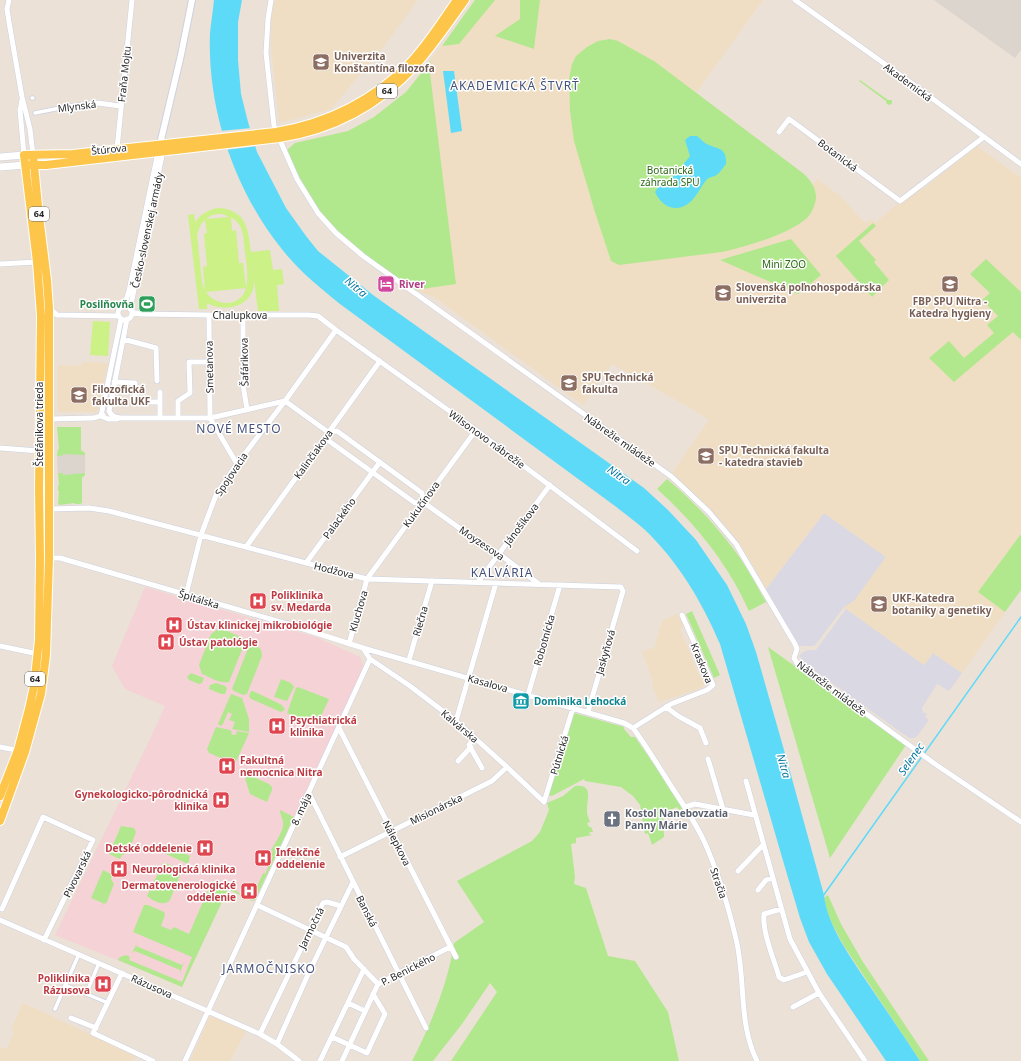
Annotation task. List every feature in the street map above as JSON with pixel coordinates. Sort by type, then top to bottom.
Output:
[{"type":"main road","name":"64","points":[[278,135],[330,118],[356,106],[368,98],[410,63],[428,42],[457,0]]},
{"type":"main road","name":"64","points":[[278,135],[303,133],[338,122],[359,112],[402,79],[414,67],[432,46],[465,0]]},
{"type":"main road","name":"Štúrova","points":[[0,157],[72,154],[117,149],[162,148],[278,135]]},
{"type":"main road","name":"Štúrova","points":[[34,165],[46,165],[148,153],[162,148]]},
{"type":"main road","name":"Štefánikova trieda","points":[[0,821],[22,751],[30,701],[42,654],[49,558],[49,308],[24,155]]},
{"type":"main road","name":"64","points":[[25,165],[34,165],[34,155]]},
{"type":"main road","points":[[0,167],[25,165]]},
{"type":"main road","name":"Štefánikova trieda","points":[[34,165],[39,216],[41,262],[39,451],[42,654]]},
{"type":"main road","points":[[40,419],[50,418]]},
{"type":"main road","points":[[39,451],[49,452]]},
{"type":"main road","points":[[40,558],[49,558]]},
{"type":"main road","name":"Štefánikova trieda","points":[[0,796],[22,751]]},
{"type":"street","points":[[3,0],[7,8]]},
{"type":"street","points":[[7,8],[10,0]]},
{"type":"street","name":"Fraňa Mojtu","points":[[117,149],[120,106],[132,0]]},
{"type":"street","points":[[162,148],[169,106],[192,0]]},
{"type":"street","name":"Nábrežie mládeže","points":[[271,0],[268,19],[266,53],[274,126],[297,180],[318,213],[336,233],[363,256],[672,477],[709,512],[736,544],[797,649],[794,658],[795,661],[935,764],[1021,822]]},
{"type":"street","name":"Akademická","points":[[795,0],[1021,164]]},
{"type":"street","name":"Štefánikova trieda","points":[[7,8],[22,97],[27,113],[34,155]]},
{"type":"street","name":"Štefánikova trieda","points":[[22,97],[20,110],[24,155]]},
{"type":"street","name":"Mlynská","points":[[35,113],[98,103],[120,106]]},
{"type":"street","name":"Botanická","points":[[779,132],[789,118],[900,201],[984,137]]},
{"type":"street","name":"Česko-slovenskej armády","points":[[109,411],[123,339],[126,314],[124,306],[129,290],[156,164],[162,148]]},
{"type":"street","name":"Česko-slovenskej armády","points":[[101,416],[126,314],[162,148]]},
{"type":"street","points":[[148,153],[156,164]]},
{"type":"street","points":[[0,264],[41,262]]},
{"type":"street","points":[[49,308],[58,315],[49,325]]},
{"type":"street","name":"Chalupkova","points":[[58,315],[310,314],[318,316],[336,330]]},
{"type":"street","name":"Smetanova","points":[[209,315],[210,418]]},
{"type":"street","name":"Šafárikova","points":[[243,315],[243,385],[247,409]]},
{"type":"street","name":"Wilsonovo nábrežie","points":[[336,330],[476,430],[637,551]]},
{"type":"street","name":"Spojovacia","points":[[186,595],[201,535],[216,495],[237,464],[336,330]]},
{"type":"street","points":[[123,339],[156,348],[157,381]]},
{"type":"street","name":"Kalinčiakova","points":[[246,547],[380,361]]},
{"type":"street","points":[[178,418],[178,401],[190,393],[189,362],[210,362]]},
{"type":"street","points":[[114,382],[135,383],[135,402],[159,402]]},
{"type":"street","points":[[160,392],[160,418]]},
{"type":"street","points":[[101,416],[108,419],[210,418],[285,401]]},
{"type":"street","name":"Moyzesova","points":[[285,401],[328,432],[337,431],[380,462],[422,493],[423,502]]},
{"type":"street","points":[[50,418],[94,418],[109,411],[114,417],[120,418]]},
{"type":"street","points":[[210,418],[237,464]]},
{"type":"street","name":"Kukučínova","points":[[368,579],[476,430]]},
{"type":"street","name":"Moyzesova","points":[[328,432],[329,441],[372,473],[415,503],[423,502],[540,584]]},
{"type":"street","points":[[0,448],[39,451]]},
{"type":"street","name":"Palackého","points":[[306,563],[380,462]]},
{"type":"street","name":"Jánošíkova","points":[[478,582],[550,486]]},
{"type":"street","name":"Hodžova","points":[[49,509],[89,508],[109,511],[368,579],[620,587],[623,591]]},
{"type":"street","name":"Špitálska","points":[[49,558],[60,558],[291,625],[349,644]]},
{"type":"street","name":"Kluchova","points":[[349,644],[368,579]]},
{"type":"street","name":"Riečna","points":[[409,660],[432,581]]},
{"type":"street","points":[[456,721],[496,583]]},
{"type":"street","name":"Robotnícka","points":[[528,695],[560,585]]},
{"type":"street","name":"Jaskyňová","points":[[588,712],[623,591]]},
{"type":"street","name":"Kraskova","points":[[633,728],[666,707],[707,690],[713,685],[682,615]]},
{"type":"street","name":"Kasalova","points":[[349,644],[624,722],[628,725]]},
{"type":"street","points":[[0,646],[42,654]]},
{"type":"street","points":[[363,648],[370,659]]},
{"type":"street","name":"Kalvárska","points":[[370,659],[410,686],[456,721],[544,802]]},
{"type":"street","name":"8. mája","points":[[185,1061],[370,659]]},
{"type":"street","points":[[666,707],[678,716],[700,728],[706,743]]},
{"type":"street","name":"Pútnická","points":[[544,802],[573,708]]},
{"type":"street","name":"Stračia","points":[[628,725],[633,728],[685,807],[704,842],[727,908],[736,940],[740,965],[744,1022],[747,1036],[757,1061]]},
{"type":"street","name":"Nálepkova","points":[[339,728],[456,957]]},
{"type":"street","points":[[458,761],[470,747],[469,745],[474,737]]},
{"type":"street","points":[[0,747],[22,751]]},
{"type":"street","points":[[470,747],[482,768]]},
{"type":"street","points":[[708,759],[723,809]]},
{"type":"street","name":"Misionárska","points":[[340,857],[492,781],[507,767]]},
{"type":"street","points":[[746,781],[754,815],[790,939],[819,993],[865,1061]]},
{"type":"street","name":"Banská","points":[[309,793],[426,1028]]},
{"type":"street","points":[[685,807],[695,804],[754,815]]},
{"type":"street","name":"Pivovarská","points":[[2,909],[43,817],[93,840],[44,940]]},
{"type":"street","points":[[738,871],[763,844]]},
{"type":"street","points":[[758,890],[766,880],[772,878]]},
{"type":"street","name":"Jarmočná","points":[[277,1044],[352,882]]},
{"type":"street","name":"Jarmočná","points":[[260,1034],[323,903],[327,902],[341,906]]},
{"type":"street","points":[[257,905],[346,947],[354,960],[378,984]]},
{"type":"street","points":[[781,909],[764,914],[763,920],[764,929],[779,977],[784,980],[807,972]]},
{"type":"street","name":"Rázusova","points":[[0,920],[260,1034],[277,1044],[298,1061]]},
{"type":"street","name":"P. Benického","points":[[342,1061],[378,984],[450,947]]},
{"type":"street","points":[[55,1009],[79,954]]},
{"type":"street","points":[[86,994],[99,963]]},
{"type":"street","points":[[320,1061],[364,969]]},
{"type":"street","points":[[122,973],[93,1033],[153,1061]]},
{"type":"street","points":[[66,985],[108,1003]]},
{"type":"street","points":[[793,1007],[819,993]]},
{"type":"street","points":[[332,1037],[367,1053],[385,1014],[373,994]]},
{"type":"street","points":[[348,1003],[365,1011]]},
{"type":"street","points":[[71,1018],[96,1028]]},
{"type":"shaded area","name":"Univerzita Konštantína filozofa","points":[[274,0],[418,0],[381,50],[331,109],[279,123],[271,47],[271,19]]},
{"type":"shaded area","name":"Slovenská poľnohospodárska univerzita","points":[[489,0],[763,0],[696,93],[804,174],[813,184],[817,179],[841,197],[865,223],[871,219],[875,223],[907,196],[924,188],[977,146],[1021,178],[1021,534],[978,592],[1005,612],[962,673],[933,653],[924,665],[844,607],[854,601],[886,557],[824,513],[766,589],[743,549],[726,526],[672,473],[709,420],[612,364],[583,405],[434,297],[415,290],[364,253],[287,150],[295,143],[349,131],[374,117],[406,92],[441,46],[459,44]]},
{"type":"shaded area","points":[[934,0],[1021,0],[1021,50],[1015,58]]},
{"type":"shaded area","name":"Filozofická fakulta UKF","points":[[82,363],[108,363],[97,412],[59,412],[58,365],[81,366]]},
{"type":"shaded area","points":[[63,454],[85,455],[85,473],[63,475],[63,473],[58,473],[57,456],[63,456]]},
{"type":"shaded area","points":[[824,513],[886,557],[854,601],[844,607],[816,644],[813,646],[801,646],[798,645],[766,589]]},
{"type":"shaded area","name":"Fakultná nemocnica Nitra","points":[[145,587],[316,637],[360,657],[364,667],[255,900],[252,901],[228,889],[182,987],[55,935],[165,706],[125,689],[112,666]]},
{"type":"shaded area","points":[[846,609],[924,665],[933,653],[962,673],[949,691],[937,684],[922,708],[923,712],[927,714],[925,717],[929,720],[914,738],[909,738],[800,660],[802,658],[799,656],[803,652],[816,650]]},
{"type":"shaded area","points":[[678,613],[684,627],[680,629],[700,678],[704,677],[705,684],[700,689],[659,702],[642,652],[652,648],[654,649],[662,621]]},
{"type":"shaded area","points":[[23,1003],[137,1057],[131,1061],[0,1061],[0,1047],[7,1049],[14,1032],[11,1030]]},
{"type":"shaded area","points":[[210,1016],[246,1031],[230,1061],[190,1061]]},
{"type":"green space","points":[[475,0],[495,0],[459,44],[442,46]]},
{"type":"green space","points":[[520,0],[540,0],[534,49],[495,36],[520,19]]},
{"type":"green space","name":"Botanická záhrada SPU","points":[[610,39],[618,41],[654,61],[804,174],[813,186],[816,196],[813,209],[807,218],[799,224],[779,234],[743,247],[722,252],[619,265],[611,261],[574,141],[570,111],[569,79],[572,64],[576,56],[587,47],[598,41]]},
{"type":"green space","points":[[431,61],[430,73],[456,284],[415,290],[358,249],[320,212],[310,197],[287,150],[295,143],[348,131],[374,117],[406,92]]},
{"type":"green space","points":[[860,80],[888,100],[892,100],[892,103],[890,105],[887,104],[886,101],[859,81]]},
{"type":"green space","points":[[219,208],[228,210],[241,217],[249,236],[251,252],[270,250],[273,270],[282,269],[284,284],[277,285],[279,311],[258,311],[252,264],[254,283],[249,298],[236,306],[221,307],[207,303],[207,309],[199,309],[188,215],[194,214],[195,222],[206,212]],"holes":[[[223,214],[229,217],[206,219],[212,215]],[[231,217],[239,225],[243,234],[247,267],[246,287],[243,263],[239,263],[236,230],[232,231]],[[205,220],[207,233],[204,234],[207,266],[203,267],[205,290],[202,283],[197,234],[201,224]],[[246,288],[236,301],[227,303],[215,300],[206,292]]]},
{"type":"green space","points":[[873,223],[876,226],[859,241],[876,260],[874,262],[889,280],[872,297],[836,256]]},
{"type":"green space","name":"Mini ZOO","points":[[791,239],[821,275],[798,294],[720,260]]},
{"type":"green space","points":[[986,259],[1021,292],[1021,340],[1013,332],[954,382],[929,358],[949,341],[964,358],[994,333],[987,325],[998,316],[982,300],[990,293],[970,274]]},
{"type":"green space","points":[[93,321],[110,322],[108,356],[90,355]]},
{"type":"green space","points":[[57,427],[81,427],[81,450],[85,453],[85,455],[57,456],[59,449]]},
{"type":"green space","points":[[58,473],[85,473],[82,478],[82,503],[59,505]]},
{"type":"green space","points":[[667,479],[701,511],[725,538],[746,567],[766,602],[749,611],[731,577],[710,546],[685,516],[657,489]]},
{"type":"green space","points":[[1021,534],[1021,590],[1005,612],[978,592]]},
{"type":"green space","points":[[692,611],[720,675],[714,678],[686,614]]},
{"type":"green space","points":[[223,629],[245,639],[229,682],[219,681],[202,674],[199,665],[211,634],[217,630]]},
{"type":"green space","points":[[251,645],[259,648],[262,656],[247,694],[243,695],[232,689],[249,646]]},
{"type":"green space","points":[[768,647],[906,745],[830,858]]},
{"type":"green space","points":[[191,673],[204,678],[202,683],[199,684],[189,680],[187,677]]},
{"type":"green space","points":[[281,679],[291,683],[294,687],[287,701],[274,697]]},
{"type":"green space","points":[[216,683],[227,688],[225,694],[209,689],[210,685]]},
{"type":"green space","points":[[298,687],[329,699],[318,723],[312,724],[287,713],[296,688]]},
{"type":"green space","points":[[251,691],[282,705],[285,710],[281,712],[251,699],[249,696]]},
{"type":"green space","points":[[231,694],[242,698],[249,719],[249,732],[232,729],[235,722],[229,720],[232,714],[228,712],[223,724],[221,726],[218,724]]},
{"type":"green space","points":[[574,713],[624,727],[631,737],[635,737],[684,808],[679,810],[677,807],[663,813],[664,837],[652,845],[648,833],[645,834],[640,805],[633,796],[621,787],[585,781],[584,779],[552,796],[548,795]]},
{"type":"green space","points":[[216,727],[230,730],[232,732],[231,734],[233,735],[237,734],[236,731],[249,733],[235,764],[209,753],[207,749]]},
{"type":"green space","points":[[245,773],[269,784],[272,787],[267,802],[250,794],[244,775]]},
{"type":"green space","points":[[575,786],[581,786],[587,790],[587,813],[590,822],[587,823],[593,832],[590,832],[589,834],[592,835],[576,838],[576,843],[571,844],[575,877],[574,884],[586,888],[608,956],[635,961],[668,1012],[679,1061],[451,1061],[497,992],[490,983],[462,1024],[433,1061],[412,1061],[438,1004],[448,974],[454,943],[484,922],[457,881],[532,841],[540,832],[549,810],[547,803],[563,796]]},
{"type":"green space","points":[[280,810],[294,817],[255,900],[252,901],[228,889],[182,987],[118,960],[120,957],[126,955],[130,957],[129,960],[182,982],[192,957],[133,932],[144,905],[148,905],[164,912],[165,915],[161,926],[171,930],[174,927],[189,934],[212,881],[237,891],[251,899],[252,897],[249,895],[253,896],[263,873],[265,874],[273,856],[271,855],[273,851],[271,850],[283,826]]},
{"type":"green space","points":[[121,826],[134,828],[136,832],[129,849],[120,859],[109,854]]},
{"type":"green space","points":[[168,845],[190,856],[188,864],[166,854],[165,850]]},
{"type":"green space","points":[[163,863],[182,870],[170,900],[165,903],[155,901],[147,896]]},
{"type":"green space","points":[[103,870],[113,875],[111,879],[114,884],[106,904],[104,903],[102,906],[103,903],[91,898]]},
{"type":"green space","points":[[828,895],[841,924],[863,962],[929,1061],[920,1061],[844,946],[827,911],[824,898]]},
{"type":"green space","points":[[137,943],[136,946],[182,965],[184,962],[180,973],[180,970],[135,951],[132,953]]},
{"type":"water","name":"Nitra","points":[[214,0],[242,0],[238,22],[238,60],[241,94],[257,152],[286,208],[318,251],[373,295],[644,488],[668,510],[696,540],[727,585],[746,624],[756,652],[830,918],[841,942],[920,1061],[886,1061],[827,974],[809,942],[800,918],[720,644],[697,598],[668,555],[644,529],[615,506],[332,298],[294,263],[264,225],[237,174],[219,118],[213,90],[210,61],[210,33]]},
{"type":"water","points":[[443,71],[454,71],[462,131],[451,133]]},
{"type":"water","points":[[690,136],[697,136],[705,143],[723,151],[726,158],[726,164],[716,175],[707,179],[696,196],[689,203],[678,208],[673,208],[663,203],[655,192],[659,186],[672,178],[676,173],[683,171],[682,166],[690,156],[685,140]]},
{"type":"pier","points":[[251,128],[257,146],[225,150],[220,131]]},
{"type":"waterway","name":"Selenec","points":[[823,896],[1021,617]]},
{"type":"place","name":"Univerzita Konštantína filozofa","points":[[321,62]]},
{"type":"place","name":"River","points":[[386,284]]},
{"type":"place","name":"FBP SPU Nitra - Katedra hygieny","points":[[950,284]]},
{"type":"place","name":"Slovenská poľnohospodárska univerzita","points":[[723,293]]},
{"type":"place","name":"Posilňovňa","points":[[147,304]]},
{"type":"place","name":"SPU Technická fakulta","points":[[569,383]]},
{"type":"place","name":"Filozofická fakulta UKF","points":[[79,395]]},
{"type":"place","name":"SPU Technická fakulta - katedra stavieb","points":[[706,456]]},
{"type":"place","name":"Poliklinika sv. Medarda","points":[[258,601]]},
{"type":"place","name":"UKF-Katedra botaniky a genetiky","points":[[879,604]]},
{"type":"place","name":"Ústav klinickej mikrobiológie","points":[[174,625]]},
{"type":"place","name":"Ústav patológie","points":[[166,642]]},
{"type":"place","name":"Dominika Lehocká","points":[[521,701]]},
{"type":"place","name":"Psychiatrická klinika","points":[[277,726]]},
{"type":"place","name":"Fakultná nemocnica Nitra","points":[[227,766]]},
{"type":"place","name":"Gynekologicko-pôrodnická klinika","points":[[221,800]]},
{"type":"place","name":"Kostol Nanebovzatia Panny Márie","points":[[612,819]]},
{"type":"place","name":"Detské oddelenie","points":[[205,848]]},
{"type":"place","name":"Infekčné oddelenie","points":[[263,858]]},
{"type":"place","name":"Neurologická klinika","points":[[119,869]]},
{"type":"place","name":"Dermatovenerologické oddelenie","points":[[249,891]]},
{"type":"place","name":"Poliklinika Rázusova","points":[[103,984]]},
{"type":"district","name":"AKADEMICKÁ ŠTVRŤ","points":[[515,86]]},
{"type":"district","name":"NOVÉ MESTO","points":[[239,429]]},
{"type":"district","name":"KALVÁRIA","points":[[502,573]]},
{"type":"district","name":"JARMOČNISKO","points":[[269,969]]}]
